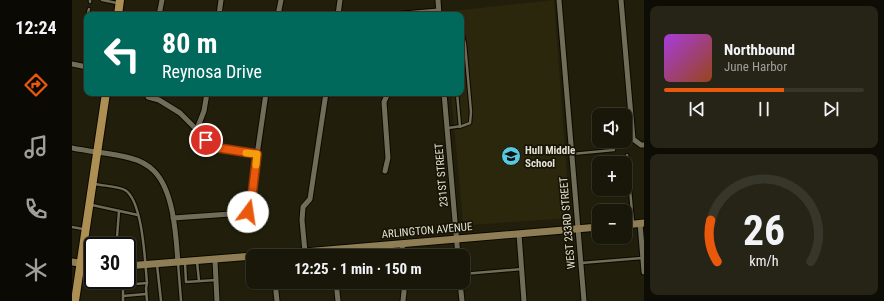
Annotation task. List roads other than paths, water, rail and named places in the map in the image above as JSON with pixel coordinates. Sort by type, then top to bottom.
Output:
[{"type":"main road","points":[[118,12],[120,2]]},
{"type":"main road","points":[[75,301],[76,263],[86,230],[106,96]]},
{"type":"main road","name":"ARLINGTON AVENUE","points":[[364,249],[402,244],[592,228]]},
{"type":"main road","points":[[136,266],[246,257]]},
{"type":"street","points":[[160,12],[162,0]]},
{"type":"street","points":[[219,12],[221,0]]},
{"type":"street","points":[[278,12],[280,0]]},
{"type":"street","points":[[338,12],[340,0]]},
{"type":"street","points":[[438,0],[439,12]]},
{"type":"street","name":"WEST 233RD STREET","points":[[559,0],[584,301]]},
{"type":"street","points":[[621,0],[633,139],[640,145],[644,145]]},
{"type":"street","points":[[72,64],[84,66]]},
{"type":"street","points":[[148,96],[159,100],[180,113],[206,140],[219,148],[257,154]]},
{"type":"street","points":[[197,129],[204,111],[206,96]]},
{"type":"street","points":[[173,218],[248,212],[251,204],[266,96]]},
{"type":"street","points":[[305,249],[302,220],[303,207],[310,199],[326,96]]},
{"type":"street","points":[[385,171],[388,158],[384,102],[387,96]]},
{"type":"street","name":"231ST STREET","points":[[444,96],[458,249]]},
{"type":"street","points":[[72,148],[131,158],[154,171],[164,187],[173,218],[181,262]]},
{"type":"street","points":[[639,224],[644,272]]},
{"type":"street","points":[[519,234],[524,301]]},
{"type":"street","points":[[402,244],[402,249]]},
{"type":"street","points":[[215,260],[217,301]]},
{"type":"street","points":[[276,289],[277,301]]},
{"type":"street","points":[[337,289],[338,301]]},
{"type":"street","points":[[403,301],[404,289]]},
{"type":"street","points":[[461,289],[462,301]]},
{"type":"lane","points":[[102,4],[102,0],[120,2]]},
{"type":"lane","points":[[448,128],[470,123],[471,112],[464,40]]},
{"type":"lane","points":[[457,96],[460,126]]},
{"type":"lane","points":[[572,154],[614,150]]},
{"type":"lane","points":[[627,155],[639,224]]},
{"type":"lane","points":[[92,184],[125,190],[132,197],[138,215],[143,240],[147,301]]},
{"type":"lane","points":[[89,205],[101,206],[138,215]]},
{"type":"lane","points":[[117,237],[119,211]]},
{"type":"lane","points":[[72,227],[86,230]]},
{"type":"lane","points":[[581,263],[643,258]]},
{"type":"lane","points":[[197,261],[199,281]]},
{"type":"lane","points":[[181,262],[186,282],[216,280]]},
{"type":"lane","points":[[181,262],[181,301]]},
{"type":"lane","points":[[157,264],[161,301]]},
{"type":"lane","points":[[470,273],[522,269]]},
{"type":"lane","points":[[136,284],[147,284]]},
{"type":"lane","points":[[123,289],[123,301]]},
{"type":"lane","points":[[123,296],[146,294]]},
{"type":"place","name":"Hull Middle School","points":[[511,156]]}]
